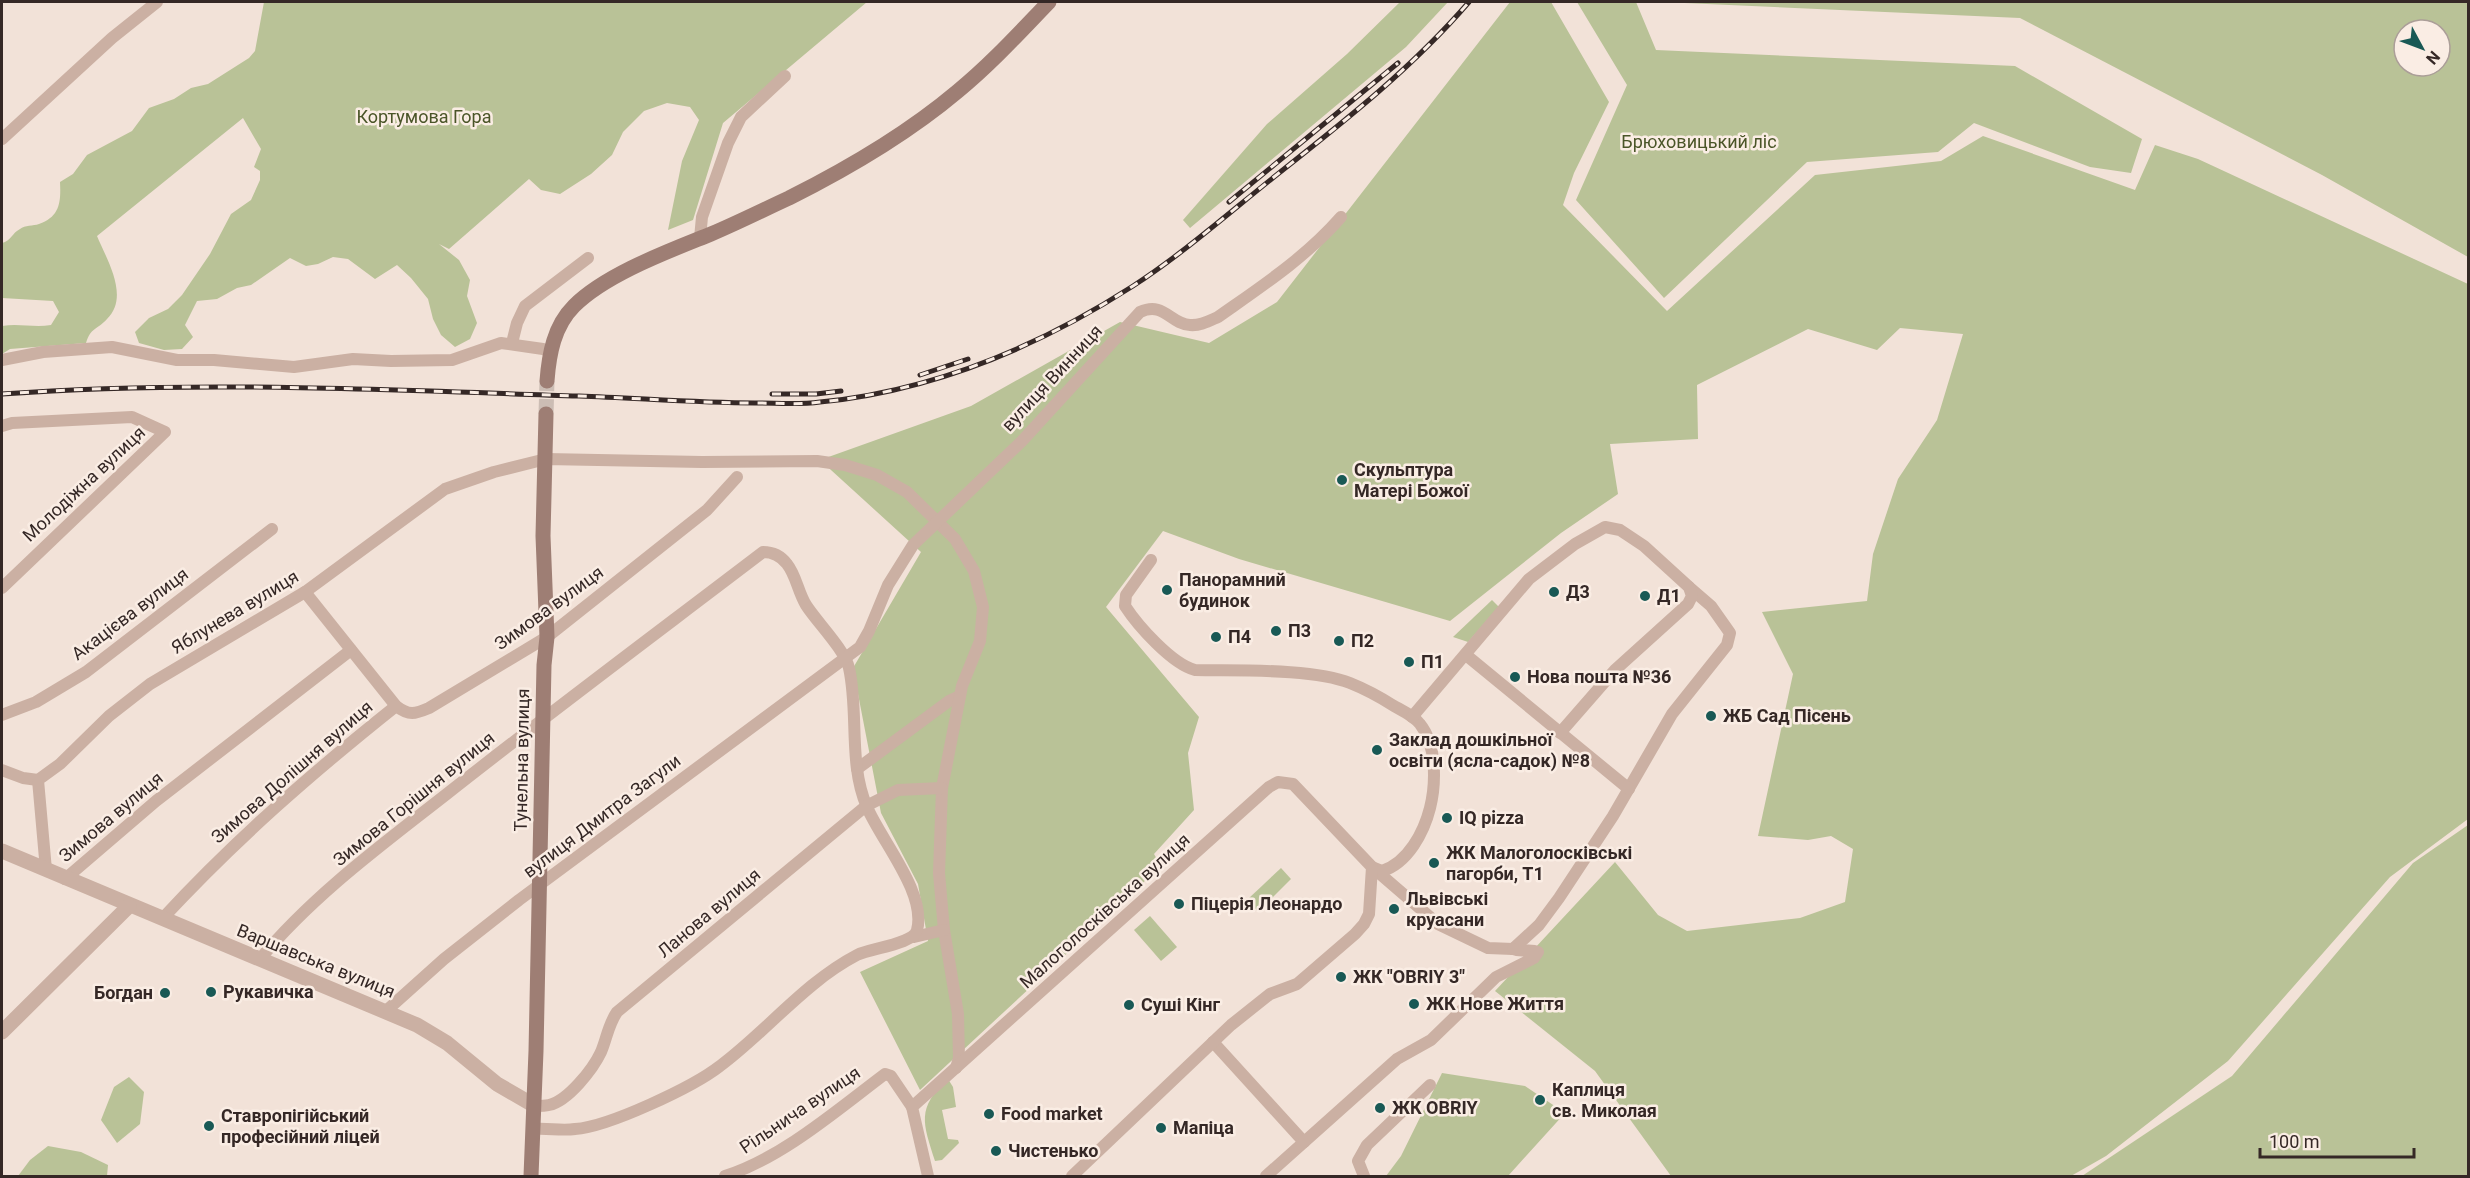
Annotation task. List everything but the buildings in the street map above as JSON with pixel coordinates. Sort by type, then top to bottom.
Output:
[{"type":"main road","points":[[547,381],[549,352],[564,320],[573,307],[590,293],[629,270],[790,197],[865,157],[912,126],[959,90],[1049,2]]},
{"type":"main road","name":"Тунельна вулиця","points":[[535,1106],[543,720],[547,637],[543,536],[546,414]]},
{"type":"main road","points":[[531,1176],[535,1106]]},
{"type":"street","points":[[2,139],[112,38],[158,2]]},
{"type":"street","points":[[700,238],[702,216],[728,143],[741,117],[785,76]]},
{"type":"street","name":"вулиця Винниця","points":[[846,659],[864,640],[888,585],[905,555],[1022,441],[1140,312],[1159,309],[1188,325],[1205,323],[1297,262],[1341,218]]},
{"type":"street","points":[[512,343],[517,323],[525,306],[588,258]]},
{"type":"street","points":[[2,360],[44,352],[112,347],[177,360],[214,360],[274,367],[353,359],[452,360],[501,342],[549,352]]},
{"type":"street","name":"Молодіжна вулиця","points":[[2,426],[12,423],[132,417],[165,432],[2,588]]},
{"type":"street","name":"Яблунева вулиця","points":[[38,780],[60,764],[109,716],[150,684],[305,592],[445,489],[495,472],[546,459],[702,462],[817,461],[845,465],[877,476],[907,492],[955,539],[969,560],[980,589],[983,607],[980,641],[960,696],[942,788],[939,873],[944,930],[958,1014],[959,1058],[956,1068]]},
{"type":"street","name":"Зимова вулиця","points":[[396,706],[406,713],[414,714],[429,708],[547,637],[707,510],[737,477]]},
{"type":"street","points":[[1412,717],[1529,579],[1575,544],[1605,527],[1620,530],[1644,546],[1721,618],[1730,633],[1727,645],[1672,714],[1629,789],[1559,898],[1539,925],[1514,949]]},
{"type":"street","name":"Акацієва вулиця","points":[[2,716],[36,702],[86,672],[272,529]]},
{"type":"street","name":"Зимова Горішня вулиця","points":[[260,959],[290,924],[393,837],[763,552],[772,553],[788,566],[805,603],[846,659]]},
{"type":"street","points":[[1072,1176],[1213,1042],[1270,994],[1292,987],[1302,980],[1360,929],[1369,914],[1372,867],[1382,871],[1398,863],[1413,846],[1426,824],[1435,776],[1432,753],[1421,725],[1384,700],[1348,682],[1308,674],[1195,670],[1183,667],[1125,606],[1126,596],[1151,560]]},
{"type":"street","points":[[1560,733],[1615,670],[1688,604],[1692,596],[1689,587]]},
{"type":"street","points":[[305,592],[396,706]]},
{"type":"street","name":"Зимова вулиця","points":[[65,879],[156,801],[351,650]]},
{"type":"street","points":[[1466,655],[1629,789]]},
{"type":"street","points":[[846,659],[850,676],[857,769],[866,806],[906,874],[916,906],[918,930],[914,937]]},
{"type":"street","name":"вулиця Дмитра Загули","points":[[386,1011],[444,958],[539,885],[846,659]]},
{"type":"street","points":[[857,769],[949,701],[960,696]]},
{"type":"street","name":"Зимова Долішня вулиця","points":[[162,919],[204,874],[260,820],[396,706]]},
{"type":"street","points":[[2,770],[23,778],[38,780],[46,870]]},
{"type":"street","name":"Малоголосківська вулиця","points":[[912,1107],[1269,787],[1278,782],[1293,784],[1372,867],[1438,924],[1488,948],[1518,951],[1531,949],[1538,952],[1534,958],[1496,977],[1431,1040],[1397,1059],[1304,1142]]},
{"type":"street","name":"Ланова вулиця","points":[[535,1106],[551,1105],[565,1096],[591,1070],[602,1048],[607,1029],[617,1012],[866,806],[898,790],[942,788]]},
{"type":"street","name":"Варшавська вулиця","points":[[2,852],[386,1011],[431,1032],[497,1084],[535,1106]]},
{"type":"street","points":[[2,1032],[129,906]]},
{"type":"street","points":[[534,1129],[583,1128],[658,1100],[719,1067],[803,993],[856,955],[944,930]]},
{"type":"street","points":[[1213,1042],[1304,1142],[1266,1176]]},
{"type":"street","name":"Рільнича вулиця","points":[[725,1176],[762,1160],[813,1127],[885,1074],[891,1076],[912,1107]]},
{"type":"street","points":[[1364,1176],[1358,1161],[1367,1145],[1430,1085]]},
{"type":"street","points":[[912,1107],[928,1176]]},
{"type":"street","points":[[1082,1167],[1092,1176]]},
{"type":"green space","name":"Кортумова Гора","points":[[264,2],[867,2],[723,123],[693,220],[668,230],[682,161],[699,120],[690,107],[667,103],[644,111],[623,132],[612,155],[591,174],[560,194],[541,190],[529,179],[449,249],[439,244],[459,260],[470,280],[467,296],[477,323],[470,339],[455,347],[441,335],[433,319],[428,299],[397,265],[375,279],[348,259],[333,257],[318,264],[306,266],[290,258],[251,285],[237,288],[217,299],[197,301],[185,325],[193,337],[182,349],[164,350],[139,343],[135,332],[149,318],[168,309],[182,295],[210,254],[231,214],[251,200],[260,180],[260,171],[254,167],[261,149],[243,118],[97,236],[111,267],[117,289],[117,300],[114,310],[92,331],[86,343],[10,349],[2,354],[2,326],[51,325],[59,312],[53,301],[2,298],[2,243],[22,228],[39,224],[51,217],[58,208],[60,182],[73,174],[87,155],[132,131],[149,108],[174,99],[191,88],[208,84],[249,58],[255,51]]},
{"type":"green space","points":[[1400,2],[1448,2],[1406,47],[1190,228],[1183,220],[1267,124],[1347,54]]},
{"type":"green space","points":[[1510,2],[1551,2],[1609,102],[1574,173],[1563,205],[1667,311],[1815,175],[1941,161],[1983,136],[2135,190],[2155,145],[2198,159],[2468,284],[2468,819],[2390,877],[2228,1061],[2106,1156],[2071,1176],[1671,1176],[1595,1071],[1495,991],[1615,862],[1658,915],[1687,931],[1800,918],[1845,902],[1853,849],[1831,836],[1808,840],[1758,836],[1793,674],[1762,612],[1867,601],[1873,554],[1898,479],[1937,420],[1963,334],[1900,328],[1877,350],[1808,329],[1697,385],[1698,439],[1610,444],[1618,494],[1561,533],[1450,621],[1239,559],[1163,531],[1106,607],[1199,717],[1188,753],[1194,810],[1154,854],[1161,866],[920,1090],[860,972],[928,941],[918,884],[881,813],[853,668],[921,552],[820,460],[971,406],[1120,322],[1209,343],[1277,302]]},
{"type":"green space","name":"Брюховицький ліс","points":[[1577,2],[1636,2],[1656,50],[2015,66],[2142,139],[2131,173],[2090,167],[1974,123],[1938,152],[1807,162],[1664,298],[1576,200],[1627,85]]},
{"type":"green space","points":[[1662,2],[2468,2],[2468,257],[2322,175],[2020,18]]},
{"type":"green space","points":[[1492,600],[1499,607],[1468,642],[1453,637]]},
{"type":"green space","points":[[2468,825],[2468,1176],[2082,1176],[2232,1076],[2413,863]]},
{"type":"green space","points":[[1281,868],[1291,879],[1258,912],[1248,899]]},
{"type":"green space","points":[[1150,916],[1177,947],[1161,961],[1134,930]]},
{"type":"green space","points":[[1442,1073],[1525,1086],[1565,1113],[1508,1176],[1386,1176],[1401,1156]]},
{"type":"green space","points":[[129,1077],[144,1092],[140,1124],[117,1143],[101,1120],[114,1087]]},
{"type":"green space","points":[[948,1079],[953,1087],[956,1107],[942,1110],[948,1139],[958,1140],[959,1143],[942,1160],[935,1161],[927,1136],[925,1117],[931,1099]]},
{"type":"green space","points":[[48,1146],[81,1152],[108,1165],[107,1176],[18,1176],[30,1160]]},
{"type":"tunnel","points":[[546,414],[547,381]]},
{"type":"railway","points":[[2,394],[218,387],[363,389],[796,404],[862,396],[903,388],[943,377],[1022,347],[1097,308],[1133,286],[1171,260],[1378,92],[1425,49],[1469,2]]},
{"type":"railway","points":[[1229,202],[1398,63]]},
{"type":"railway","points":[[920,375],[968,359]]},
{"type":"railway","points":[[772,394],[816,394],[841,391]]},
{"type":"place","name":"Скульптура Матері Божої","points":[[1342,480]]},
{"type":"place","name":"Панорамний будинок","points":[[1167,590]]},
{"type":"place","name":"Д3","points":[[1554,592]]},
{"type":"place","name":"Д1","points":[[1645,596]]},
{"type":"place","name":"П3","points":[[1276,631]]},
{"type":"place","name":"П4","points":[[1216,637]]},
{"type":"place","name":"П2","points":[[1339,641]]},
{"type":"place","name":"П1","points":[[1409,662]]},
{"type":"place","name":"Нова пошта №36","points":[[1515,677]]},
{"type":"place","name":"ЖБ Сад Пісень","points":[[1711,716]]},
{"type":"place","name":"Заклад дошкільної освіти (ясла-садок) №8","points":[[1377,750]]},
{"type":"place","name":"IQ pizza","points":[[1447,818]]},
{"type":"place","name":"ЖК Малоголосківські пагорби, Т1","points":[[1434,863]]},
{"type":"place","name":"Піцерія Леонардо","points":[[1179,904]]},
{"type":"place","name":"Львівські круасани","points":[[1394,909]]},
{"type":"place","name":"ЖК \"OBRIY 3\"","points":[[1341,977]]},
{"type":"place","name":"Рукавичка","points":[[211,992]]},
{"type":"place","name":"Богдан","points":[[165,993]]},
{"type":"place","name":"ЖК Нове Життя","points":[[1414,1004]]},
{"type":"place","name":"Суші Кінг","points":[[1129,1005]]},
{"type":"place","name":"Каплиця св. Миколая","points":[[1540,1100]]},
{"type":"place","name":"ЖК OBRIY","points":[[1380,1108]]},
{"type":"place","name":"Food market","points":[[989,1114]]},
{"type":"place","name":"Ставропігійський професійний ліцей","points":[[209,1126]]},
{"type":"place","name":"Мапіца","points":[[1161,1128]]},
{"type":"place","name":"Чистенько","points":[[996,1151]]}]
